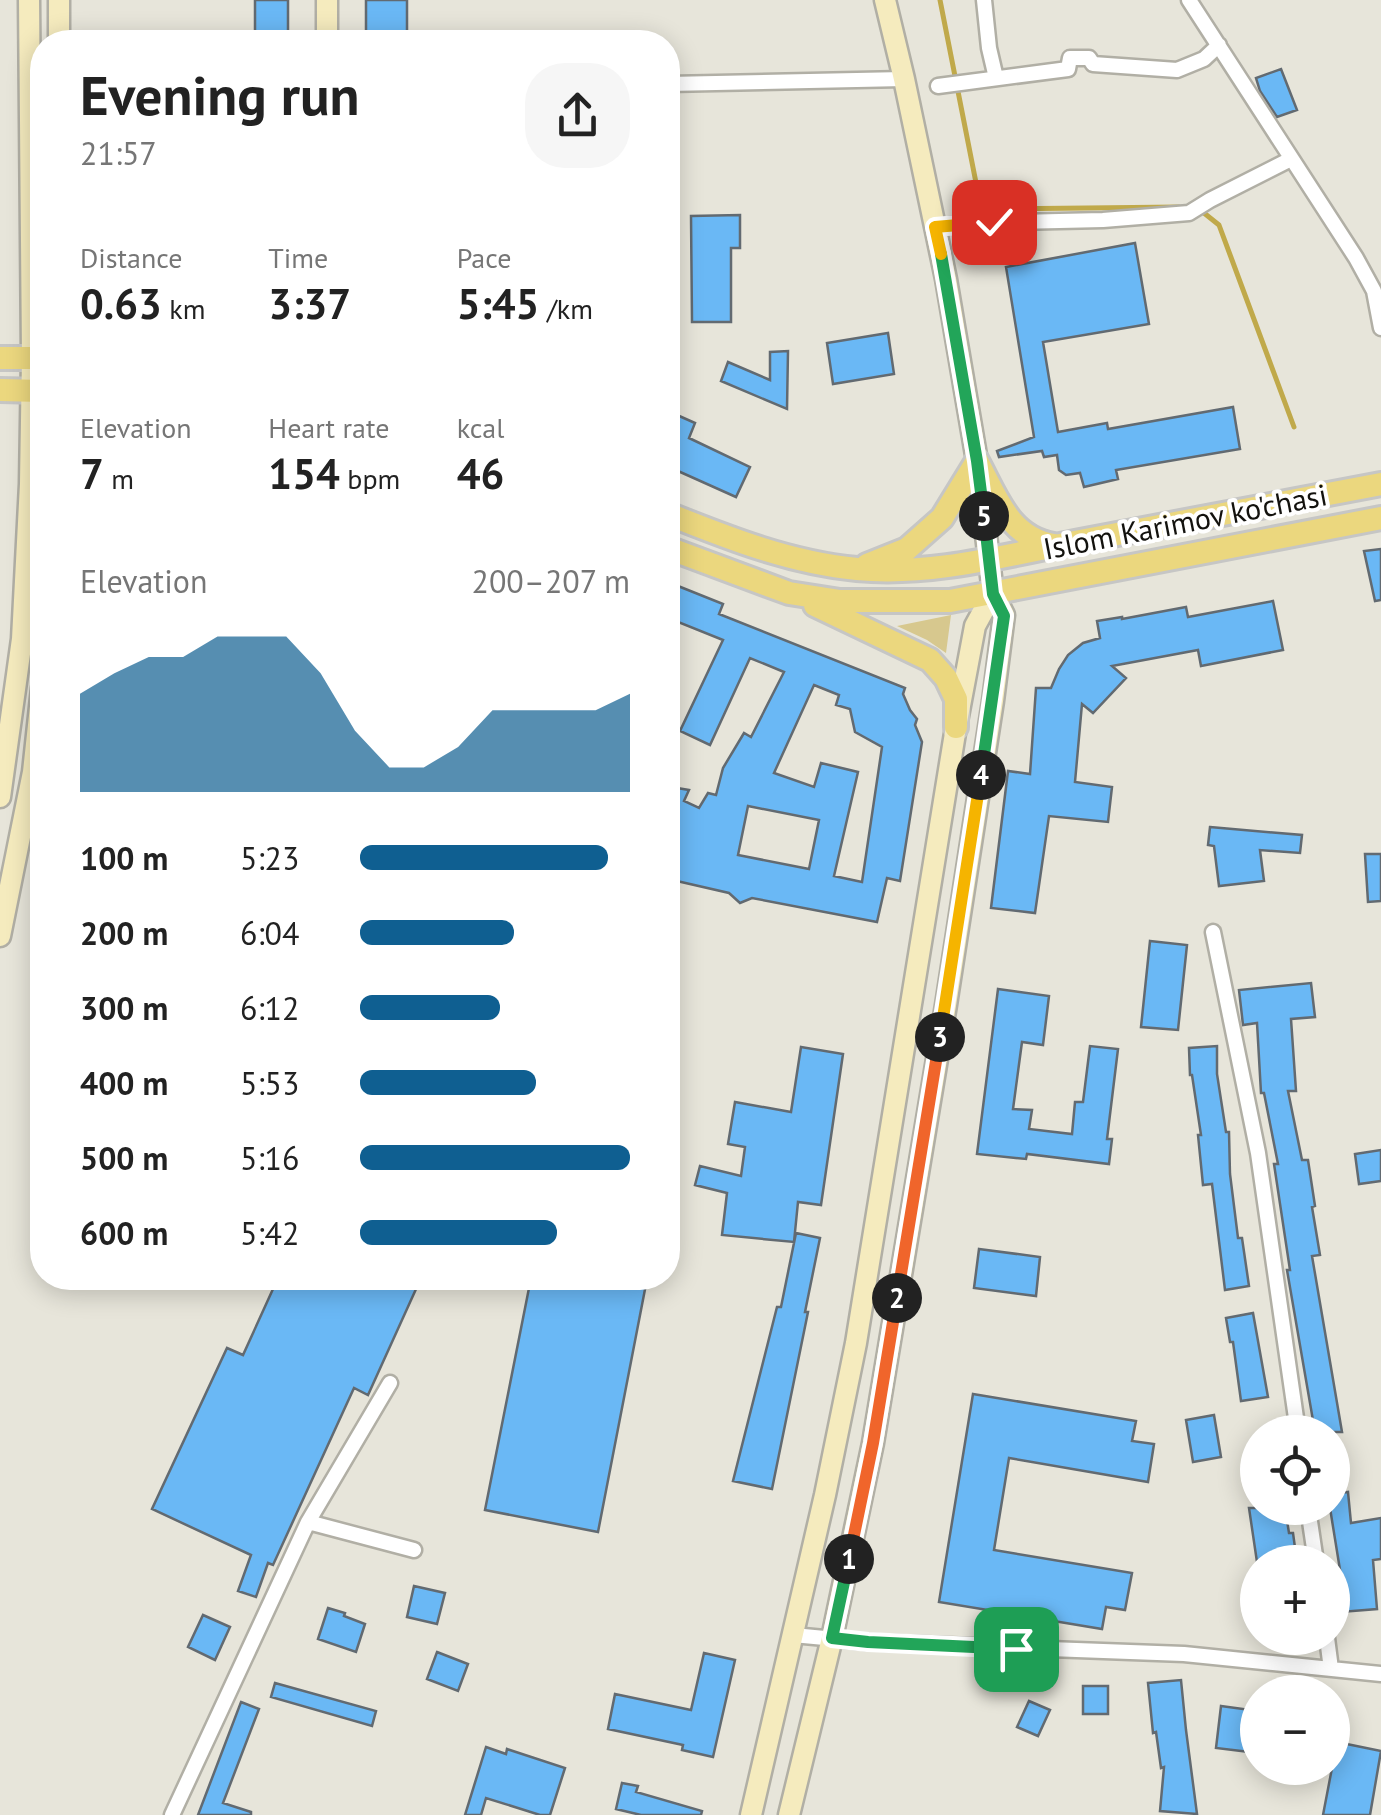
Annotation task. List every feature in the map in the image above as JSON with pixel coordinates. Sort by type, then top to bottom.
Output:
[{"type":"main road","points":[[29,0],[30,45]]},
{"type":"main road","points":[[58,0],[58,30]]},
{"type":"main road","points":[[327,0],[327,30]]},
{"type":"main road","points":[[789,1815],[832,1638],[876,1429],[1004,616],[993,594],[977,461],[935,227],[885,0]]},
{"type":"main road","points":[[0,358],[30,358]]},
{"type":"main road","points":[[0,390],[30,391]]},
{"type":"main road","points":[[977,461],[1008,520],[1039,543],[1057,546]]},
{"type":"main road","points":[[857,569],[907,549],[942,518],[977,461]]},
{"type":"main road","name":"Islom Karimov ko'chasi","points":[[680,518],[813,562],[857,569],[912,570],[989,560],[1381,484]]},
{"type":"main road","points":[[0,797],[22,640],[30,507]]},
{"type":"main road","name":"Islom Karimov ko'chasi","points":[[790,593],[840,601],[950,601],[1381,518]]},
{"type":"main road","points":[[680,552],[790,593],[930,660],[946,678],[956,700],[956,726]]},
{"type":"main road","points":[[752,1815],[856,1343],[975,626],[993,594]]},
{"type":"main road","points":[[0,936],[30,782]]},
{"type":"street","points":[[984,0],[996,78]]},
{"type":"street","points":[[1189,0],[1374,291],[1381,328]]},
{"type":"street","points":[[938,86],[1068,68],[1070,58],[1089,58],[1092,64],[1177,70],[1204,59],[1219,45]]},
{"type":"street","points":[[680,84],[904,79]]},
{"type":"street","points":[[935,227],[1189,214],[1291,159]]},
{"type":"street","points":[[1213,932],[1258,1153],[1296,1415]]},
{"type":"street","points":[[172,1815],[308,1522],[390,1383]]},
{"type":"street","points":[[308,1522],[414,1550]]},
{"type":"street","points":[[793,1634],[886,1643],[1184,1654],[1381,1674]]},
{"type":"street","points":[[1330,1655],[1332,1668]]},
{"type":"shaded area","points":[[951,615],[946,653],[897,626]]},
{"type":"building","points":[[255,0],[288,0],[288,30],[255,30]]},
{"type":"building","points":[[366,0],[407,0],[407,30],[366,30]]},
{"type":"building","points":[[1281,69],[1297,110],[1277,117],[1256,78]]},
{"type":"building","points":[[740,215],[740,248],[731,248],[731,322],[692,322],[691,216]]},
{"type":"building","points":[[1135,243],[1149,324],[1043,342],[1058,432],[1107,423],[1108,429],[1233,407],[1240,449],[1116,470],[1118,479],[1084,487],[1080,473],[1066,475],[1059,470],[1057,455],[1044,457],[1042,451],[999,457],[997,451],[1034,437],[1006,267]]},
{"type":"building","points":[[888,333],[894,374],[833,384],[827,343]]},
{"type":"building","points":[[788,351],[787,409],[721,381],[728,362],[770,380],[770,352]]},
{"type":"building","points":[[680,416],[695,423],[689,438],[750,467],[736,497],[680,472]]},
{"type":"building","points":[[1381,549],[1381,600],[1375,601],[1364,551]]},
{"type":"building","points":[[680,587],[723,604],[719,614],[905,688],[903,694],[917,719],[915,725],[922,742],[900,881],[887,878],[877,922],[752,898],[740,903],[729,893],[680,882],[680,788],[689,790],[684,801],[699,808],[708,793],[716,795],[723,768],[744,733],[751,737],[784,672],[750,658],[710,745],[680,731],[723,640],[680,623]],"holes":[[[814,685],[839,695],[836,705],[850,709],[855,732],[882,747],[862,882],[834,876],[858,772],[821,763],[814,787],[774,773]],[[748,806],[819,820],[809,869],[738,855]]]},
{"type":"building","points":[[1273,601],[1283,650],[1201,666],[1198,650],[1112,666],[1126,678],[1093,713],[1082,704],[1075,782],[1112,787],[1108,822],[1049,816],[1035,913],[991,908],[1008,771],[1030,774],[1036,688],[1051,688],[1068,655],[1083,643],[1100,638],[1097,621],[1186,607],[1188,617]]},
{"type":"building","points":[[1210,827],[1302,835],[1300,853],[1260,850],[1264,881],[1219,886],[1214,846],[1208,845]]},
{"type":"building","points":[[1365,854],[1381,854],[1381,901],[1368,902]]},
{"type":"building","points":[[1150,941],[1187,945],[1178,1030],[1141,1027]]},
{"type":"building","points":[[1311,983],[1315,1017],[1291,1019],[1296,1091],[1288,1091],[1302,1160],[1308,1160],[1320,1255],[1312,1256],[1339,1415],[1312,1415],[1287,1270],[1274,1164],[1278,1164],[1261,1093],[1257,1023],[1243,1025],[1239,990]]},
{"type":"building","points":[[998,989],[1049,996],[1043,1045],[1022,1042],[1013,1109],[1032,1110],[1029,1129],[1072,1134],[1075,1102],[1083,1102],[1090,1046],[1118,1049],[1107,1139],[1112,1139],[1109,1164],[1027,1154],[1026,1159],[977,1154]]},
{"type":"building","points":[[1217,1046],[1217,1074],[1229,1132],[1238,1238],[1242,1238],[1249,1286],[1225,1290],[1212,1184],[1203,1185],[1201,1135],[1189,1048]]},
{"type":"building","points":[[801,1047],[843,1054],[821,1205],[798,1202],[794,1242],[722,1235],[727,1193],[695,1185],[700,1166],[741,1176],[745,1147],[728,1144],[735,1102],[791,1112]]},
{"type":"building","points":[[1381,1150],[1381,1181],[1359,1184],[1355,1154]]},
{"type":"building","points":[[796,1233],[820,1238],[772,1489],[733,1481],[777,1307],[781,1307]]},
{"type":"building","points":[[979,1249],[1040,1257],[1036,1296],[974,1288]]},
{"type":"building","points":[[273,1290],[416,1290],[368,1395],[354,1388],[273,1565],[268,1563],[256,1597],[238,1591],[251,1555],[152,1509],[227,1348],[243,1355]]},
{"type":"building","points":[[529,1290],[645,1290],[598,1532],[485,1510]]},
{"type":"building","points":[[1253,1313],[1268,1397],[1241,1401],[1226,1318]]},
{"type":"building","points":[[973,1394],[1136,1421],[1132,1441],[1154,1444],[1148,1482],[1009,1458],[994,1550],[1132,1573],[1125,1610],[1106,1607],[1102,1629],[939,1602]]},
{"type":"building","points":[[1214,1415],[1221,1457],[1193,1462],[1186,1420]]},
{"type":"building","points":[[1350,1513],[1351,1523],[1381,1518],[1381,1559],[1373,1560],[1377,1609],[1350,1611],[1350,1545],[1336,1545],[1333,1525],[1350,1525]]},
{"type":"building","points":[[1252,1525],[1288,1525],[1289,1533],[1293,1533],[1295,1545],[1254,1545]]},
{"type":"building","points":[[414,1586],[445,1593],[437,1624],[407,1617]]},
{"type":"building","points":[[328,1608],[365,1624],[356,1652],[318,1639]]},
{"type":"building","points":[[203,1615],[230,1627],[215,1660],[188,1647]]},
{"type":"building","points":[[437,1652],[468,1664],[458,1691],[427,1679]]},
{"type":"building","points":[[704,1653],[735,1660],[713,1757],[682,1750],[683,1745],[608,1729],[615,1694],[691,1710]]},
{"type":"building","points":[[1181,1680],[1197,1814],[1160,1811],[1164,1767],[1161,1768],[1156,1732],[1153,1733],[1148,1683]]},
{"type":"building","points":[[275,1683],[376,1711],[372,1726],[271,1697]]},
{"type":"building","points":[[1083,1686],[1108,1686],[1108,1714],[1083,1714]]},
{"type":"building","points":[[1029,1701],[1050,1710],[1038,1736],[1017,1727]]},
{"type":"building","points":[[241,1702],[259,1709],[223,1803],[251,1815],[198,1815]]},
{"type":"building","points":[[1221,1706],[1240,1709],[1240,1751],[1216,1748]]},
{"type":"building","points":[[1350,1745],[1381,1751],[1370,1815],[1323,1815],[1329,1785],[1350,1785]]},
{"type":"building","points":[[486,1747],[506,1754],[507,1749],[565,1768],[550,1815],[486,1798],[481,1815],[465,1815]]},
{"type":"building","points":[[622,1783],[638,1786],[636,1792],[702,1811],[701,1815],[641,1815],[616,1809]]},
{"type":"waterway","points":[[940,0],[980,203],[1003,209],[1179,207]]},
{"type":"waterway","points":[[1199,209],[1219,225],[1294,427]]},
{"type":"route","points":[[994,222],[935,227],[977,461],[993,594],[1004,616],[946,1005],[873,1443],[832,1638],[1016,1649]]}]
